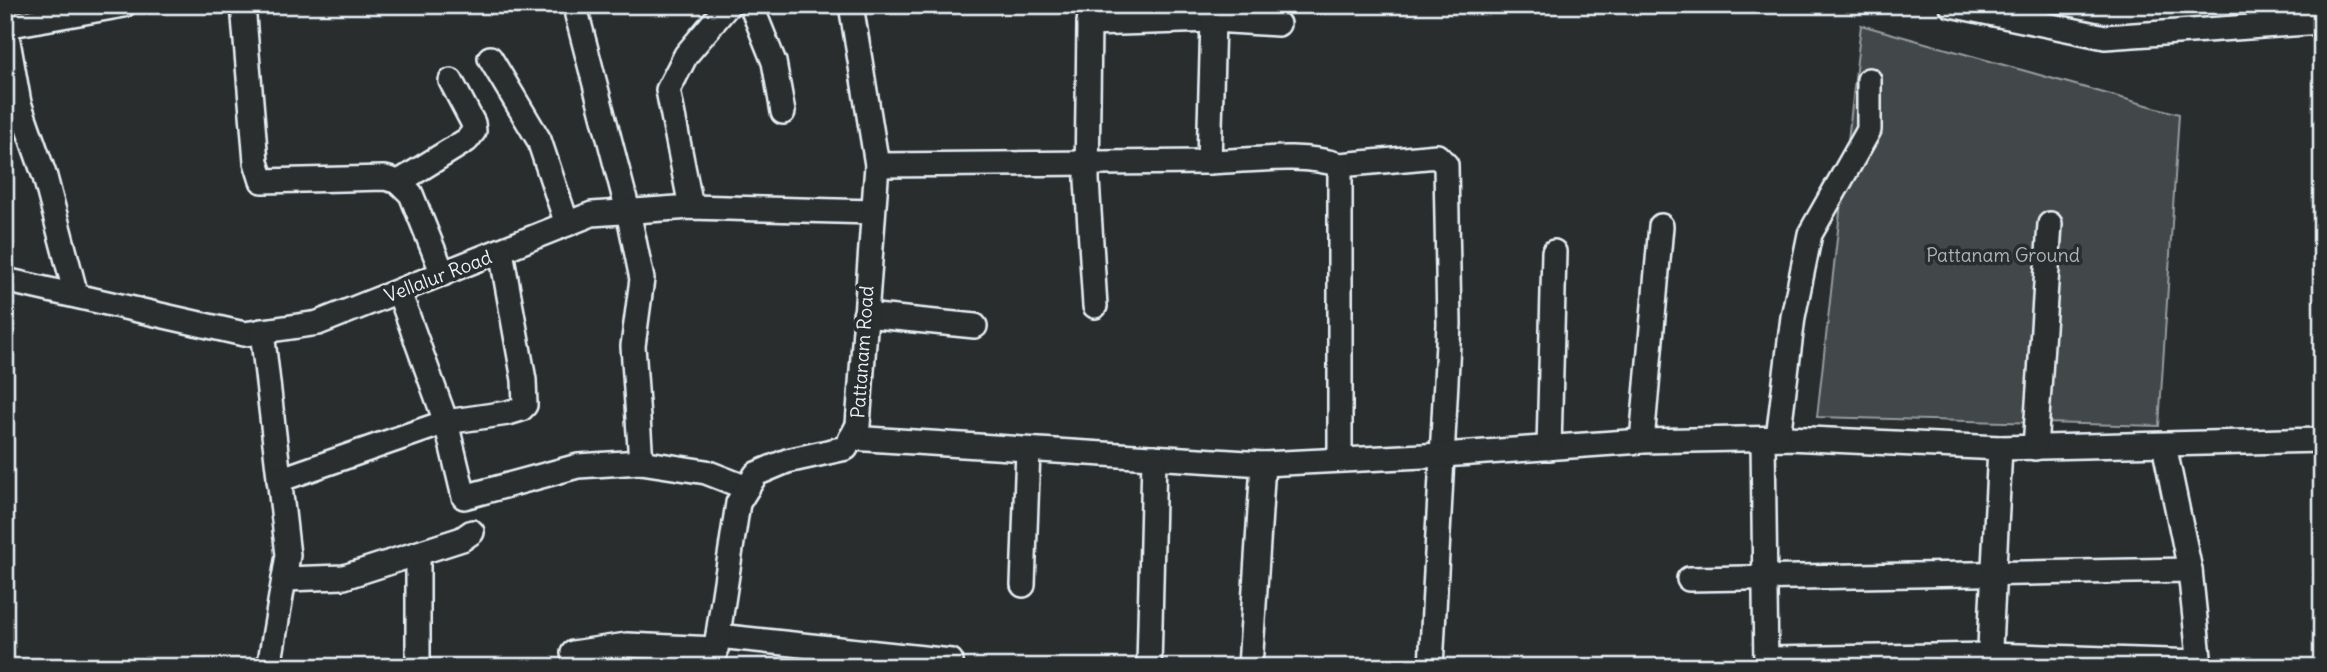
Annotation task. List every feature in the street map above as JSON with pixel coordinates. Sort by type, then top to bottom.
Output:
[{"type":"street","points":[[76,295],[45,177],[19,103],[5,25],[124,5]]},
{"type":"street","points":[[243,5],[256,162],[262,181],[385,178],[399,182],[411,194],[443,274]]},
{"type":"street","points":[[691,207],[668,90],[686,55],[729,5]]},
{"type":"street","points":[[751,5],[774,62],[783,112]]},
{"type":"street","name":"Pattanam Road","points":[[747,488],[756,474],[787,461],[846,448],[858,425],[877,165],[851,5]]},
{"type":"street","points":[[1951,5],[2105,37],[2322,22]]},
{"type":"street","points":[[577,15],[628,211],[642,279],[633,346],[640,462]]},
{"type":"street","points":[[1095,306],[1088,162],[1090,15],[1278,24]]},
{"type":"street","points":[[1209,162],[1213,20]]},
{"type":"street","points":[[490,58],[539,140],[567,224]]},
{"type":"street","points":[[1869,80],[1869,130],[1810,234],[1771,439],[1765,577],[1766,663],[1989,661],[2199,664],[2190,570],[2164,445]]},
{"type":"street","points":[[399,182],[467,140],[474,131],[451,81]]},
{"type":"street","points":[[877,165],[1209,162],[1266,159],[1326,160],[1340,165],[1437,156],[1446,165],[1449,324],[1431,667]]},
{"type":"street","points":[[1340,165],[1340,460]]},
{"type":"street","name":"Vellalur Road","points":[[5,280],[244,334],[318,323],[593,214],[691,207],[873,212]]},
{"type":"street","points":[[2035,448],[2050,224]]},
{"type":"street","points":[[1642,441],[1661,226]]},
{"type":"street","points":[[279,480],[446,422],[508,413],[526,405],[501,251]]},
{"type":"street","points":[[1549,448],[1554,253]]},
{"type":"street","points":[[399,292],[446,422],[464,497],[578,466],[640,462],[706,472],[747,488],[738,503],[716,651]]},
{"type":"street","points":[[865,315],[975,326]]},
{"type":"street","points":[[262,331],[288,555],[269,667]]},
{"type":"street","points":[[851,438],[1263,464],[1642,441],[1829,439],[2000,449],[2322,440]]},
{"type":"street","points":[[1989,661],[2000,449]]},
{"type":"street","points":[[1023,585],[1028,450]]},
{"type":"street","points":[[1149,667],[1154,457]]},
{"type":"street","points":[[1251,667],[1263,464]]},
{"type":"street","points":[[284,579],[344,578],[462,539],[472,532]]},
{"type":"street","points":[[418,554],[418,667]]},
{"type":"street","points":[[1689,579],[2190,570]]},
{"type":"street","points":[[576,667],[573,653],[627,645],[951,661]]},
{"type":"green space","name":"Pattanam Ground","points":[[1861,25],[2179,114],[2159,426],[1817,417]]}]
